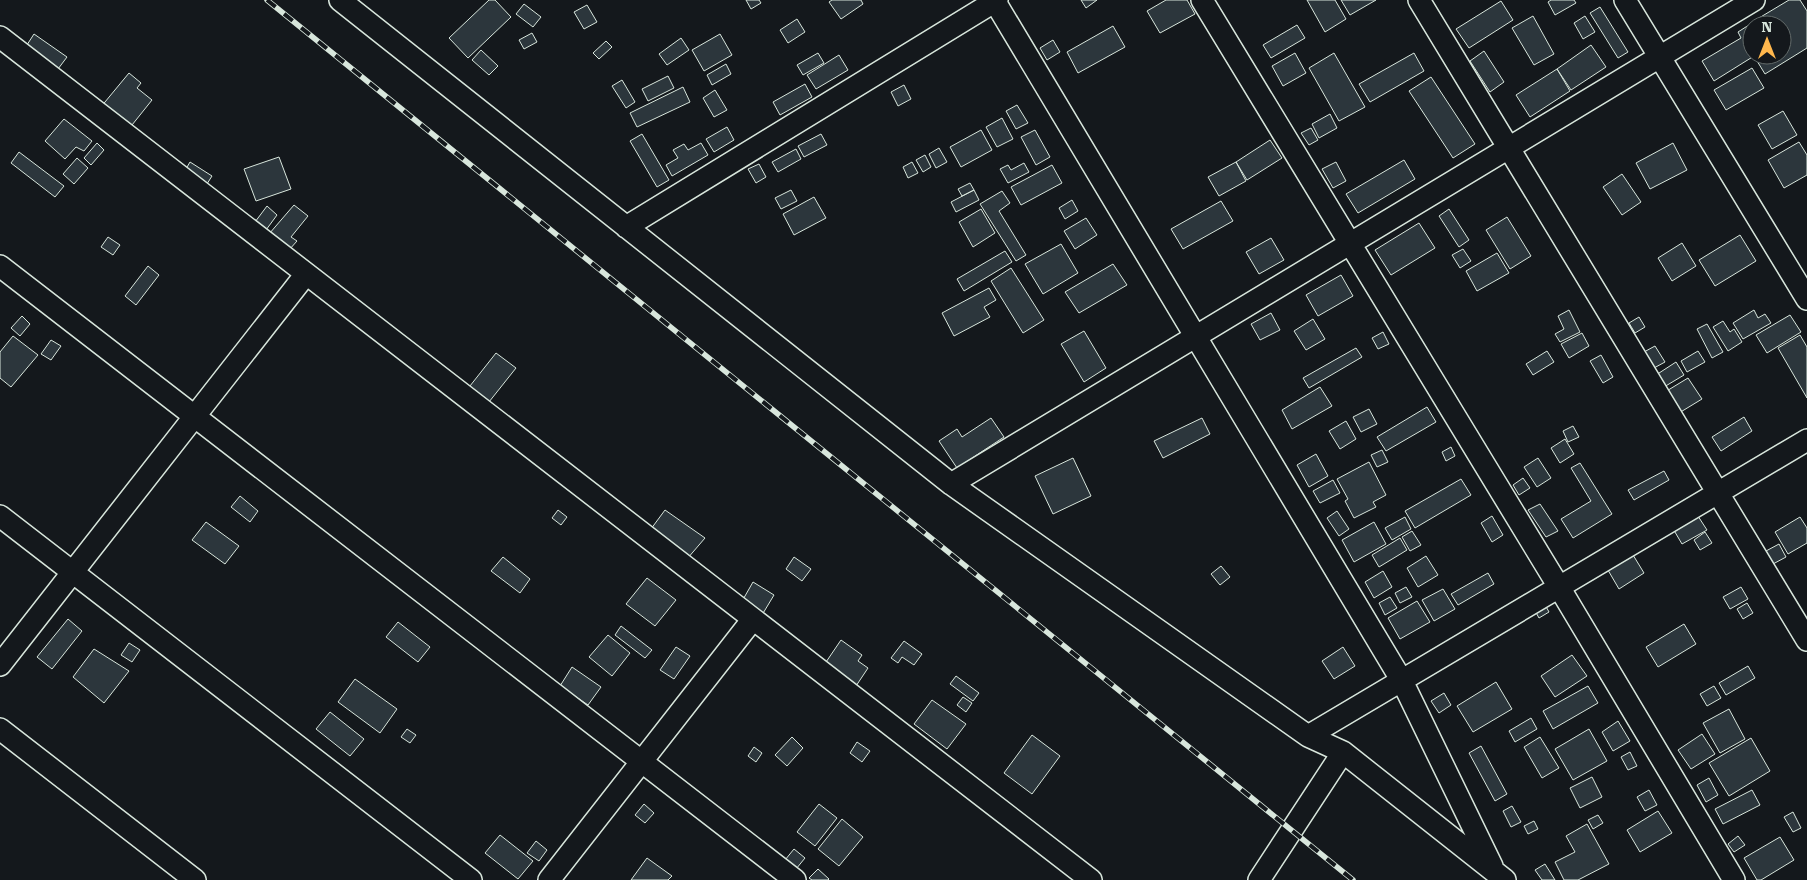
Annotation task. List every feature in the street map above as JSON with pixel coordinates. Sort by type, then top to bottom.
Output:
[{"type":"street","points":[[340,0],[951,484],[1308,736],[1343,752],[1500,875]]},
{"type":"street","points":[[626,227],[995,0],[1402,681],[1500,875]]},
{"type":"street","points":[[1202,0],[1559,587],[1734,880]]},
{"type":"street","points":[[1419,0],[1807,640]]},
{"type":"street","points":[[1625,0],[1807,299]]},
{"type":"street","points":[[951,484],[1754,0]]},
{"type":"street","points":[[0,37],[1091,880]]},
{"type":"street","points":[[0,266],[795,880]]},
{"type":"street","points":[[0,664],[306,274]]},
{"type":"street","points":[[1308,736],[1807,440]]},
{"type":"street","points":[[0,516],[471,880]]},
{"type":"street","points":[[549,880],[753,619]]},
{"type":"street","points":[[0,729],[195,880]]},
{"type":"street","points":[[1259,880],[1343,752]]},
{"type":"building","points":[[489,0],[495,0],[511,17],[468,58],[449,38]]},
{"type":"building","points":[[746,0],[759,0],[761,3],[751,9]]},
{"type":"building","points":[[832,0],[861,0],[863,4],[841,19],[829,2]]},
{"type":"building","points":[[1081,0],[1097,0],[1086,8]]},
{"type":"building","points":[[1166,0],[1187,0],[1195,14],[1160,33],[1147,11]]},
{"type":"building","points":[[1307,0],[1335,0],[1346,19],[1325,32]]},
{"type":"building","points":[[1341,0],[1376,0],[1350,15]]},
{"type":"building","points":[[1551,0],[1574,0],[1576,3],[1555,15],[1548,2]]},
{"type":"building","points":[[1789,0],[1800,0],[1807,11],[1807,48],[1792,57],[1792,15],[1764,15]]},
{"type":"building","points":[[1501,1],[1513,20],[1469,48],[1456,29]]},
{"type":"building","points":[[524,4],[541,17],[533,27],[516,14]]},
{"type":"building","points":[[587,5],[597,22],[584,29],[574,12]]},
{"type":"building","points":[[1600,7],[1628,52],[1618,58],[1590,13]]},
{"type":"building","points":[[1533,16],[1554,54],[1534,65],[1512,28]]},
{"type":"building","points":[[1585,16],[1595,32],[1583,39],[1574,23]]},
{"type":"building","points":[[797,19],[805,32],[788,43],[780,30]]},
{"type":"building","points":[[1297,25],[1305,38],[1271,58],[1263,45]]},
{"type":"building","points":[[1113,26],[1125,47],[1078,73],[1067,52]]},
{"type":"building","points":[[1742,29],[1742,64],[1714,81],[1702,61],[1741,38],[1738,32]]},
{"type":"building","points":[[532,33],[537,42],[524,49],[519,40]]},
{"type":"building","points":[[34,34],[67,57],[55,73],[23,51]]},
{"type":"building","points":[[720,34],[732,55],[704,71],[692,50]]},
{"type":"building","points":[[681,38],[689,50],[667,65],[659,54]]},
{"type":"building","points":[[1053,40],[1060,52],[1047,60],[1040,48]]},
{"type":"building","points":[[606,41],[612,47],[599,59],[593,53]]},
{"type":"building","points":[[1591,45],[1606,67],[1571,90],[1557,69]]},
{"type":"building","points":[[481,50],[498,66],[489,75],[472,60]]},
{"type":"building","points":[[1484,51],[1504,82],[1490,92],[1470,61]]},
{"type":"building","points":[[818,53],[824,63],[803,75],[797,65]]},
{"type":"building","points":[[1295,53],[1306,73],[1283,86],[1272,66]]},
{"type":"building","points":[[1334,53],[1365,107],[1339,121],[1309,68]]},
{"type":"building","points":[[1414,53],[1424,71],[1370,102],[1359,84]]},
{"type":"building","points":[[839,55],[848,70],[816,89],[807,75]]},
{"type":"building","points":[[726,64],[731,74],[712,85],[707,75]]},
{"type":"building","points":[[1760,65],[1780,65],[1765,74]]},
{"type":"building","points":[[1752,68],[1764,88],[1726,110],[1714,90]]},
{"type":"building","points":[[1557,69],[1570,91],[1530,117],[1516,95]]},
{"type":"building","points":[[129,73],[141,83],[137,88],[152,100],[128,130],[100,108]]},
{"type":"building","points":[[668,76],[674,88],[648,101],[642,89]]},
{"type":"building","points":[[1431,77],[1475,144],[1453,158],[1409,91]]},
{"type":"building","points":[[622,80],[635,102],[626,108],[612,86]]},
{"type":"building","points":[[805,84],[812,97],[780,115],[773,102]]},
{"type":"building","points":[[904,85],[911,99],[898,106],[891,92]]},
{"type":"building","points":[[683,87],[690,102],[637,127],[630,113]]},
{"type":"building","points":[[715,90],[727,110],[714,117],[703,98]]},
{"type":"building","points":[[1017,105],[1028,123],[1016,129],[1006,111]]},
{"type":"building","points":[[1783,111],[1797,135],[1772,149],[1758,125]]},
{"type":"building","points":[[1330,114],[1337,128],[1319,138],[1312,124]]},
{"type":"building","points":[[1002,118],[1013,139],[997,147],[986,127]]},
{"type":"building","points":[[64,119],[92,141],[84,151],[76,147],[65,159],[45,141]]},
{"type":"building","points":[[727,127],[734,140],[714,152],[706,139]]},
{"type":"building","points":[[1311,128],[1318,140],[1309,145],[1301,133]]},
{"type":"building","points":[[981,130],[992,150],[961,167],[950,147]]},
{"type":"building","points":[[1035,130],[1050,157],[1036,165],[1021,137]]},
{"type":"building","points":[[642,134],[669,180],[657,187],[630,141]]},
{"type":"building","points":[[821,134],[827,145],[804,157],[798,146]]},
{"type":"building","points":[[1270,140],[1282,158],[1247,180],[1236,162]]},
{"type":"building","points":[[1799,142],[1807,155],[1807,175],[1784,188],[1768,160]]},
{"type":"building","points":[[97,143],[104,150],[91,165],[84,158]]},
{"type":"building","points":[[701,143],[708,155],[672,176],[666,165],[678,158],[673,150],[684,144],[688,150]]},
{"type":"building","points":[[1673,143],[1687,170],[1650,189],[1636,163]]},
{"type":"building","points":[[939,148],[947,162],[936,168],[929,154]]},
{"type":"building","points":[[796,149],[801,159],[778,172],[772,162]]},
{"type":"building","points":[[19,152],[64,186],[55,197],[11,163]]},
{"type":"building","points":[[925,155],[931,167],[923,172],[916,160]]},
{"type":"building","points":[[279,157],[291,189],[256,201],[244,169]]},
{"type":"building","points":[[77,158],[88,168],[74,184],[63,174]]},
{"type":"building","points":[[1404,160],[1415,179],[1358,213],[1346,194]]},
{"type":"building","points":[[190,162],[212,176],[205,187],[183,174]]},
{"type":"building","points":[[912,162],[918,173],[908,178],[903,167]]},
{"type":"building","points":[[1236,162],[1246,181],[1219,196],[1208,177]]},
{"type":"building","points":[[1336,162],[1346,181],[1333,188],[1322,169]]},
{"type":"building","points":[[1024,163],[1029,172],[1008,183],[1000,169],[1008,165],[1011,170]]},
{"type":"building","points":[[759,164],[766,177],[756,183],[748,169]]},
{"type":"building","points":[[1052,165],[1062,183],[1021,205],[1011,187]]},
{"type":"building","points":[[1622,174],[1641,202],[1622,215],[1603,187]]},
{"type":"building","points":[[970,183],[974,190],[962,196],[958,189]]},
{"type":"building","points":[[791,190],[797,201],[781,209],[775,198]]},
{"type":"building","points":[[974,190],[979,200],[956,212],[951,202]]},
{"type":"building","points":[[1002,191],[1010,203],[999,211],[1026,255],[1016,261],[980,204]]},
{"type":"building","points":[[814,197],[826,218],[794,235],[783,214]]},
{"type":"building","points":[[1072,200],[1078,211],[1065,219],[1059,208]]},
{"type":"building","points":[[1221,201],[1233,221],[1183,249],[1171,229]]},
{"type":"building","points":[[294,205],[308,216],[291,237],[297,241],[289,250],[269,234]]},
{"type":"building","points":[[267,206],[277,215],[266,230],[255,222]]},
{"type":"building","points":[[981,209],[995,233],[973,247],[959,222]]},
{"type":"building","points":[[1449,209],[1469,240],[1459,247],[1439,216]]},
{"type":"building","points":[[1507,217],[1531,256],[1510,269],[1486,230]]},
{"type":"building","points":[[1086,218],[1097,235],[1075,249],[1064,231]]},
{"type":"building","points":[[1419,223],[1435,248],[1391,275],[1375,250]]},
{"type":"building","points":[[1740,235],[1756,261],[1715,286],[1699,260]]},
{"type":"building","points":[[108,237],[120,245],[113,255],[101,247]]},
{"type":"building","points":[[1271,238],[1284,260],[1259,274],[1246,252]]},
{"type":"building","points":[[1682,243],[1696,266],[1672,281],[1658,258]]},
{"type":"building","points":[[1061,244],[1078,273],[1043,294],[1025,264]]},
{"type":"building","points":[[1463,249],[1471,261],[1460,268],[1452,255]]},
{"type":"building","points":[[1005,251],[1012,262],[964,291],[957,279]]},
{"type":"building","points":[[1497,253],[1509,273],[1477,291],[1466,271]]},
{"type":"building","points":[[1113,264],[1127,285],[1079,313],[1065,292]]},
{"type":"building","points":[[148,266],[159,275],[136,305],[125,296]]},
{"type":"building","points":[[1011,268],[1044,320],[1023,333],[991,281]]},
{"type":"building","points":[[1341,275],[1353,296],[1318,316],[1306,295]]},
{"type":"building","points":[[989,288],[996,300],[984,307],[990,317],[954,336],[942,313]]},
{"type":"building","points":[[1569,310],[1580,332],[1560,342],[1555,334],[1564,329],[1558,316]]},
{"type":"building","points":[[1754,310],[1758,318],[1765,314],[1771,323],[1743,339],[1733,323]]},
{"type":"building","points":[[1271,313],[1280,330],[1260,340],[1251,324]]},
{"type":"building","points":[[1790,315],[1801,332],[1767,353],[1756,335]]},
{"type":"building","points":[[22,316],[30,324],[20,336],[11,328]]},
{"type":"building","points":[[1639,317],[1645,327],[1635,333],[1629,323]]},
{"type":"building","points":[[1313,319],[1325,339],[1306,350],[1294,331]]},
{"type":"building","points":[[1723,321],[1730,332],[1734,329],[1742,342],[1728,351],[1713,327]]},
{"type":"building","points":[[1707,324],[1723,352],[1712,358],[1697,329]]},
{"type":"building","points":[[1084,331],[1106,368],[1084,382],[1061,344]]},
{"type":"building","points":[[1383,332],[1389,344],[1378,349],[1372,338]]},
{"type":"building","points":[[1582,333],[1589,346],[1569,358],[1561,344]]},
{"type":"building","points":[[1800,335],[1807,347],[1807,398],[1778,348]]},
{"type":"building","points":[[13,336],[38,355],[11,387],[0,378],[0,352]]},
{"type":"building","points":[[51,340],[61,346],[51,360],[41,354]]},
{"type":"building","points":[[1655,346],[1665,362],[1654,368],[1644,352]]},
{"type":"building","points":[[1356,348],[1362,357],[1309,388],[1303,378]]},
{"type":"building","points":[[1547,351],[1554,362],[1533,375],[1526,364]]},
{"type":"building","points":[[1698,351],[1705,362],[1687,372],[1681,361]]},
{"type":"building","points":[[496,353],[516,368],[485,407],[466,391]]},
{"type":"building","points":[[1601,355],[1613,377],[1603,383],[1590,361]]},
{"type":"building","points":[[1676,362],[1684,375],[1664,387],[1656,375]]},
{"type":"building","points":[[1688,378],[1702,399],[1679,413],[1665,392]]},
{"type":"building","points":[[1320,387],[1332,406],[1292,429],[1282,410]]},
{"type":"building","points":[[1427,407],[1436,422],[1386,451],[1377,437]]},
{"type":"building","points":[[1369,409],[1377,424],[1361,432],[1353,417]]},
{"type":"building","points":[[1744,417],[1752,431],[1721,451],[1712,437]]},
{"type":"building","points":[[991,418],[1004,437],[957,468],[939,441],[957,429],[962,437]]},
{"type":"building","points":[[1202,418],[1210,434],[1163,458],[1154,441]]},
{"type":"building","points":[[1346,421],[1356,439],[1340,449],[1329,431]]},
{"type":"building","points":[[1573,426],[1579,437],[1568,442],[1563,431]]},
{"type":"building","points":[[1565,439],[1574,454],[1560,463],[1551,448]]},
{"type":"building","points":[[1451,447],[1455,456],[1446,461],[1442,452]]},
{"type":"building","points":[[1382,450],[1388,462],[1377,467],[1371,455]]},
{"type":"building","points":[[1316,454],[1328,476],[1309,487],[1297,465]]},
{"type":"building","points":[[1073,458],[1091,496],[1053,514],[1035,476]]},
{"type":"building","points":[[1538,458],[1551,478],[1537,487],[1524,467]]},
{"type":"building","points":[[1369,462],[1386,495],[1373,502],[1376,507],[1354,518],[1345,501],[1348,499],[1337,479]]},
{"type":"building","points":[[1580,463],[1612,514],[1573,538],[1561,519],[1591,501],[1571,468]]},
{"type":"building","points":[[1664,471],[1669,480],[1634,500],[1628,490]]},
{"type":"building","points":[[1523,478],[1530,488],[1519,495],[1513,485]]},
{"type":"building","points":[[1461,479],[1471,495],[1415,528],[1405,511]]},
{"type":"building","points":[[1333,480],[1340,493],[1320,503],[1313,491]]},
{"type":"building","points":[[240,496],[258,511],[250,522],[231,507]]},
{"type":"building","points":[[1540,504],[1558,531],[1546,537],[1528,510]]},
{"type":"building","points":[[558,510],[567,517],[561,525],[552,518]]},
{"type":"building","points":[[665,510],[705,538],[687,559],[648,533]]},
{"type":"building","points":[[1337,511],[1349,529],[1339,536],[1327,518]]},
{"type":"building","points":[[1696,513],[1707,530],[1682,544],[1672,527]]},
{"type":"building","points":[[1492,516],[1503,535],[1492,542],[1481,523]]},
{"type":"building","points":[[1405,517],[1411,529],[1392,540],[1385,528]]},
{"type":"building","points":[[1800,517],[1807,528],[1807,543],[1788,554],[1775,532]]},
{"type":"building","points":[[206,522],[239,546],[225,564],[192,540]]},
{"type":"building","points":[[1374,522],[1386,544],[1354,562],[1342,540]]},
{"type":"building","points":[[1412,531],[1421,545],[1410,551],[1402,537]]},
{"type":"building","points":[[1705,532],[1712,543],[1700,550],[1694,540]]},
{"type":"building","points":[[1400,538],[1407,550],[1379,567],[1372,555]]},
{"type":"building","points":[[1779,544],[1786,557],[1773,564],[1766,551]]},
{"type":"building","points":[[1630,550],[1644,573],[1619,589],[1605,565]]},
{"type":"building","points":[[1426,556],[1438,575],[1418,587],[1407,568]]},
{"type":"building","points":[[503,557],[530,579],[520,593],[491,571]]},
{"type":"building","points":[[794,557],[811,569],[802,581],[786,569]]},
{"type":"building","points":[[1221,566],[1230,577],[1220,585],[1211,574]]},
{"type":"building","points":[[1383,571],[1392,587],[1374,598],[1365,582]]},
{"type":"building","points":[[1488,573],[1494,584],[1458,605],[1451,594]]},
{"type":"building","points":[[647,578],[676,600],[655,626],[626,604]]},
{"type":"building","points":[[753,582],[774,595],[762,615],[741,603]]},
{"type":"building","points":[[1406,587],[1412,597],[1400,603],[1395,593]]},
{"type":"building","points":[[1741,587],[1748,599],[1730,609],[1723,597]]},
{"type":"building","points":[[1443,589],[1455,609],[1434,621],[1422,600]]},
{"type":"building","points":[[1390,597],[1397,608],[1385,615],[1379,603]]},
{"type":"building","points":[[1417,601],[1430,622],[1400,639],[1388,618]]},
{"type":"building","points":[[1543,601],[1549,612],[1539,618],[1533,607]]},
{"type":"building","points":[[1747,603],[1753,613],[1743,619],[1737,609]]},
{"type":"building","points":[[68,619],[82,631],[52,669],[37,657]]},
{"type":"building","points":[[398,622],[430,647],[418,662],[386,637]]},
{"type":"building","points":[[1684,624],[1696,644],[1658,667],[1646,647]]},
{"type":"building","points":[[621,626],[652,650],[645,658],[615,635]]},
{"type":"building","points":[[608,635],[630,653],[612,676],[589,657]]},
{"type":"building","points":[[841,640],[862,655],[858,661],[868,668],[856,686],[824,665]]},
{"type":"building","points":[[904,641],[922,654],[914,665],[902,657],[898,663],[891,658]]},
{"type":"building","points":[[129,643],[140,650],[132,662],[121,655]]},
{"type":"building","points":[[676,647],[690,656],[674,679],[660,670]]},
{"type":"building","points":[[1343,647],[1355,666],[1334,679],[1322,661]]},
{"type":"building","points":[[94,649],[129,671],[104,703],[73,677]]},
{"type":"building","points":[[1572,655],[1587,676],[1555,697],[1541,676]]},
{"type":"building","points":[[1748,666],[1755,678],[1726,695],[1719,683]]},
{"type":"building","points":[[572,667],[601,687],[588,705],[560,686]]},
{"type":"building","points":[[956,676],[979,693],[973,701],[950,684]]},
{"type":"building","points":[[355,679],[397,709],[380,733],[338,702]]},
{"type":"building","points":[[1496,682],[1512,709],[1473,732],[1457,706]]},
{"type":"building","points":[[1588,686],[1598,703],[1553,729],[1543,711]]},
{"type":"building","points":[[1714,686],[1721,698],[1707,706],[1700,694]]},
{"type":"building","points":[[1444,693],[1451,705],[1439,713],[1431,701]]},
{"type":"building","points":[[963,697],[972,703],[966,712],[957,705]]},
{"type":"building","points":[[932,700],[966,724],[947,749],[914,724]]},
{"type":"building","points":[[1729,709],[1745,739],[1720,753],[1703,723]]},
{"type":"building","points":[[330,712],[364,739],[350,756],[316,729]]},
{"type":"building","points":[[1531,718],[1537,729],[1515,742],[1509,731]]},
{"type":"building","points":[[1618,721],[1630,741],[1613,751],[1602,732]]},
{"type":"building","points":[[407,729],[416,735],[410,743],[401,737]]},
{"type":"building","points":[[1589,729],[1607,761],[1573,780],[1555,749]]},
{"type":"building","points":[[1702,734],[1715,754],[1691,769],[1678,750]]},
{"type":"building","points":[[1032,735],[1060,756],[1032,794],[1004,773]]},
{"type":"building","points":[[792,737],[803,748],[787,766],[775,755]]},
{"type":"building","points":[[1540,737],[1559,768],[1542,778],[1524,747]]},
{"type":"building","points":[[1751,738],[1770,771],[1729,796],[1709,763]]},
{"type":"building","points":[[857,742],[870,751],[862,762],[850,753]]},
{"type":"building","points":[[1481,746],[1507,794],[1495,801],[1469,753]]},
{"type":"building","points":[[754,747],[762,753],[756,762],[748,756]]},
{"type":"building","points":[[1630,752],[1637,766],[1628,770],[1621,757]]},
{"type":"building","points":[[1592,777],[1602,797],[1580,808],[1570,788]]},
{"type":"building","points":[[1709,778],[1718,795],[1706,802],[1697,785]]},
{"type":"building","points":[[1649,790],[1657,805],[1645,811],[1637,797]]},
{"type":"building","points":[[1752,790],[1760,805],[1723,824],[1715,809]]},
{"type":"building","points":[[644,804],[654,813],[645,823],[635,815]]},
{"type":"building","points":[[819,804],[837,818],[815,846],[797,832]]},
{"type":"building","points":[[1512,806],[1521,822],[1511,827],[1503,811]]},
{"type":"building","points":[[1658,811],[1672,833],[1640,852],[1627,830]]},
{"type":"building","points":[[1793,812],[1801,828],[1793,832],[1784,817]]},
{"type":"building","points":[[1598,815],[1603,823],[1593,829],[1588,820]]},
{"type":"building","points":[[842,819],[863,837],[839,866],[818,849]]},
{"type":"building","points":[[1534,821],[1538,829],[1528,834],[1524,826]]},
{"type":"building","points":[[1587,824],[1609,864],[1578,880],[1564,880],[1555,862],[1575,852],[1566,836]]},
{"type":"building","points":[[500,835],[533,861],[518,879],[485,853]]},
{"type":"building","points":[[1738,836],[1745,845],[1734,852],[1728,844]]},
{"type":"building","points":[[1780,837],[1794,860],[1761,880],[1757,880],[1744,858]]},
{"type":"building","points":[[536,841],[547,850],[539,861],[527,853]]},
{"type":"building","points":[[794,849],[805,858],[796,869],[785,860]]},
{"type":"building","points":[[647,858],[672,876],[668,880],[631,880]]},
{"type":"building","points":[[1545,864],[1555,880],[1542,880],[1535,870]]},
{"type":"building","points":[[818,869],[828,880],[812,880],[809,878]]},
{"type":"railway","points":[[267,0],[1353,880]]}]
